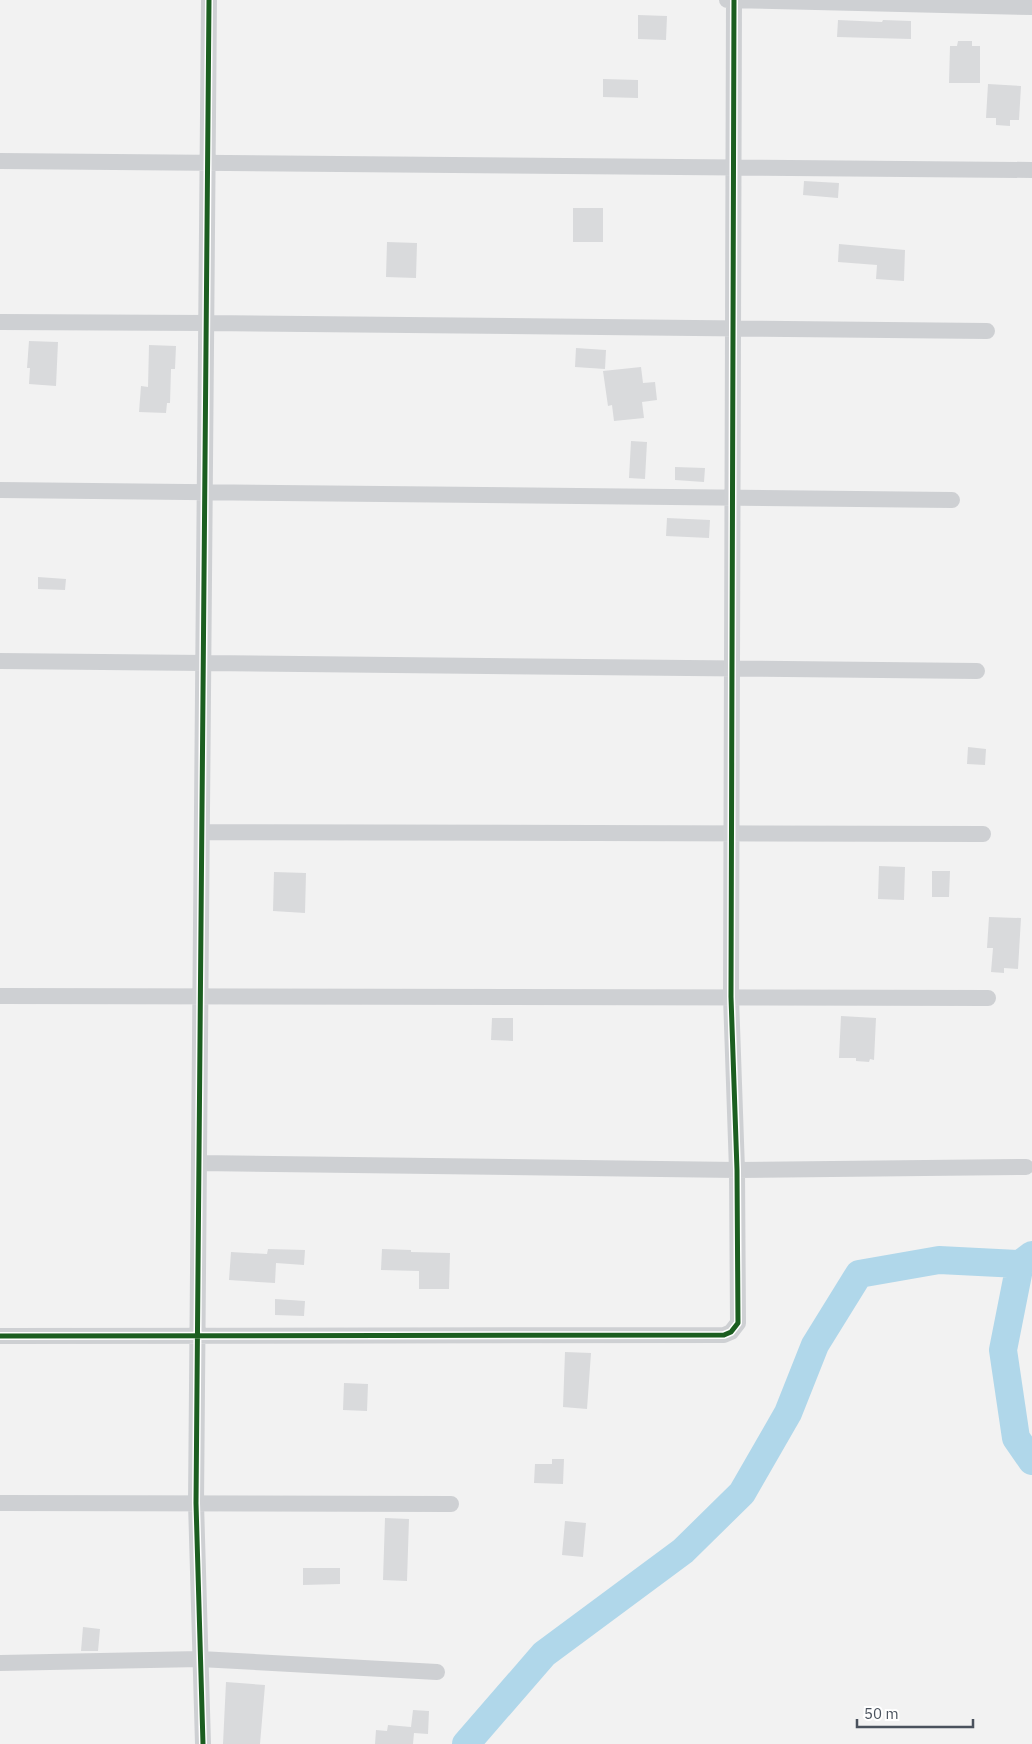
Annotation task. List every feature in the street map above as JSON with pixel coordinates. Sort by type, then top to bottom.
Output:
[{"type":"street","points":[[203,1744],[196,1503],[209,0]]},
{"type":"street","points":[[727,0],[1032,7]]},
{"type":"street","points":[[0,1336],[724,1335],[731,1332],[738,1323],[738,1170],[731,997],[734,0]]},
{"type":"street","points":[[0,161],[1032,170]]},
{"type":"street","points":[[0,322],[987,331]]},
{"type":"street","points":[[0,490],[952,500]]},
{"type":"street","points":[[0,661],[977,671]]},
{"type":"street","points":[[202,832],[983,834]]},
{"type":"street","points":[[0,996],[988,998]]},
{"type":"street","points":[[199,1163],[738,1170],[1026,1167]]},
{"type":"street","points":[[0,1503],[451,1504]]},
{"type":"street","points":[[0,1663],[200,1659],[437,1672]]},
{"type":"building","points":[[638,15],[667,16],[666,40],[638,39]]},
{"type":"building","points":[[838,20],[911,21],[911,39],[837,37]]},
{"type":"building","points":[[958,41],[972,41],[972,46],[980,46],[980,83],[949,83],[950,46],[957,46]]},
{"type":"building","points":[[603,79],[638,80],[638,98],[603,97]]},
{"type":"building","points":[[988,84],[1021,86],[1019,120],[1010,120],[1010,126],[996,125],[996,118],[986,118]]},
{"type":"building","points":[[804,181],[839,183],[838,198],[803,195]]},
{"type":"building","points":[[573,208],[603,208],[603,242],[573,242]]},
{"type":"building","points":[[387,242],[417,243],[416,278],[386,277]]},
{"type":"building","points":[[839,244],[905,250],[904,281],[876,279],[877,265],[838,262]]},
{"type":"building","points":[[29,341],[58,342],[56,386],[29,384],[30,368],[27,368]]},
{"type":"building","points":[[149,345],[176,346],[175,369],[171,369],[170,403],[167,403],[166,413],[139,412],[141,386],[148,387]]},
{"type":"building","points":[[576,348],[606,350],[605,369],[575,367]]},
{"type":"building","points":[[641,367],[643,383],[655,382],[657,400],[642,402],[644,418],[614,421],[612,405],[608,406],[603,371]]},
{"type":"building","points":[[631,441],[647,442],[645,479],[629,478]]},
{"type":"building","points":[[675,467],[705,468],[704,482],[675,480]]},
{"type":"building","points":[[667,518],[710,520],[709,538],[666,536]]},
{"type":"building","points":[[38,577],[66,579],[65,590],[38,589]]},
{"type":"building","points":[[968,747],[986,749],[985,765],[967,764]]},
{"type":"building","points":[[879,866],[905,867],[904,900],[878,899]]},
{"type":"building","points":[[932,871],[950,871],[949,897],[932,897]]},
{"type":"building","points":[[274,872],[306,873],[305,913],[273,911]]},
{"type":"building","points":[[989,917],[1021,918],[1018,969],[1004,968],[1004,973],[991,972],[993,948],[987,948]]},
{"type":"building","points":[[841,1016],[876,1018],[874,1060],[870,1059],[869,1062],[856,1061],[856,1058],[839,1058]]},
{"type":"building","points":[[492,1018],[513,1018],[513,1041],[491,1040]]},
{"type":"building","points":[[268,1249],[305,1250],[304,1265],[276,1263],[275,1283],[229,1280],[231,1252],[267,1254]]},
{"type":"building","points":[[382,1249],[450,1253],[449,1289],[419,1289],[419,1271],[381,1270]]},
{"type":"building","points":[[275,1299],[305,1301],[304,1316],[275,1315]]},
{"type":"building","points":[[565,1352],[591,1353],[587,1409],[563,1407]]},
{"type":"building","points":[[344,1383],[368,1384],[367,1411],[343,1410]]},
{"type":"building","points":[[552,1459],[564,1459],[563,1484],[534,1483],[535,1464],[552,1464]]},
{"type":"building","points":[[385,1518],[409,1519],[407,1581],[383,1580]]},
{"type":"building","points":[[565,1521],[586,1523],[583,1557],[562,1555]]},
{"type":"building","points":[[303,1568],[340,1568],[340,1584],[303,1585]]},
{"type":"building","points":[[83,1627],[100,1629],[98,1651],[81,1651]]},
{"type":"building","points":[[226,1682],[265,1685],[260,1744],[223,1744]]},
{"type":"building","points":[[413,1710],[429,1711],[428,1734],[414,1733],[413,1744],[375,1744],[376,1730],[387,1731],[388,1725],[411,1727]]},
{"type":"waterway","points":[[466,1744],[544,1654],[683,1551],[742,1493],[788,1413],[815,1345],[859,1274],[939,1260],[1020,1264],[1032,1255]]},
{"type":"waterway","points":[[1020,1264],[1003,1350],[1016,1438],[1032,1461]]},
{"type":"cycle path","points":[[203,1744],[196,1503],[209,0]]},
{"type":"cycle path","points":[[0,1336],[724,1335],[731,1332],[738,1323],[737,1170],[731,997],[734,0]]}]
